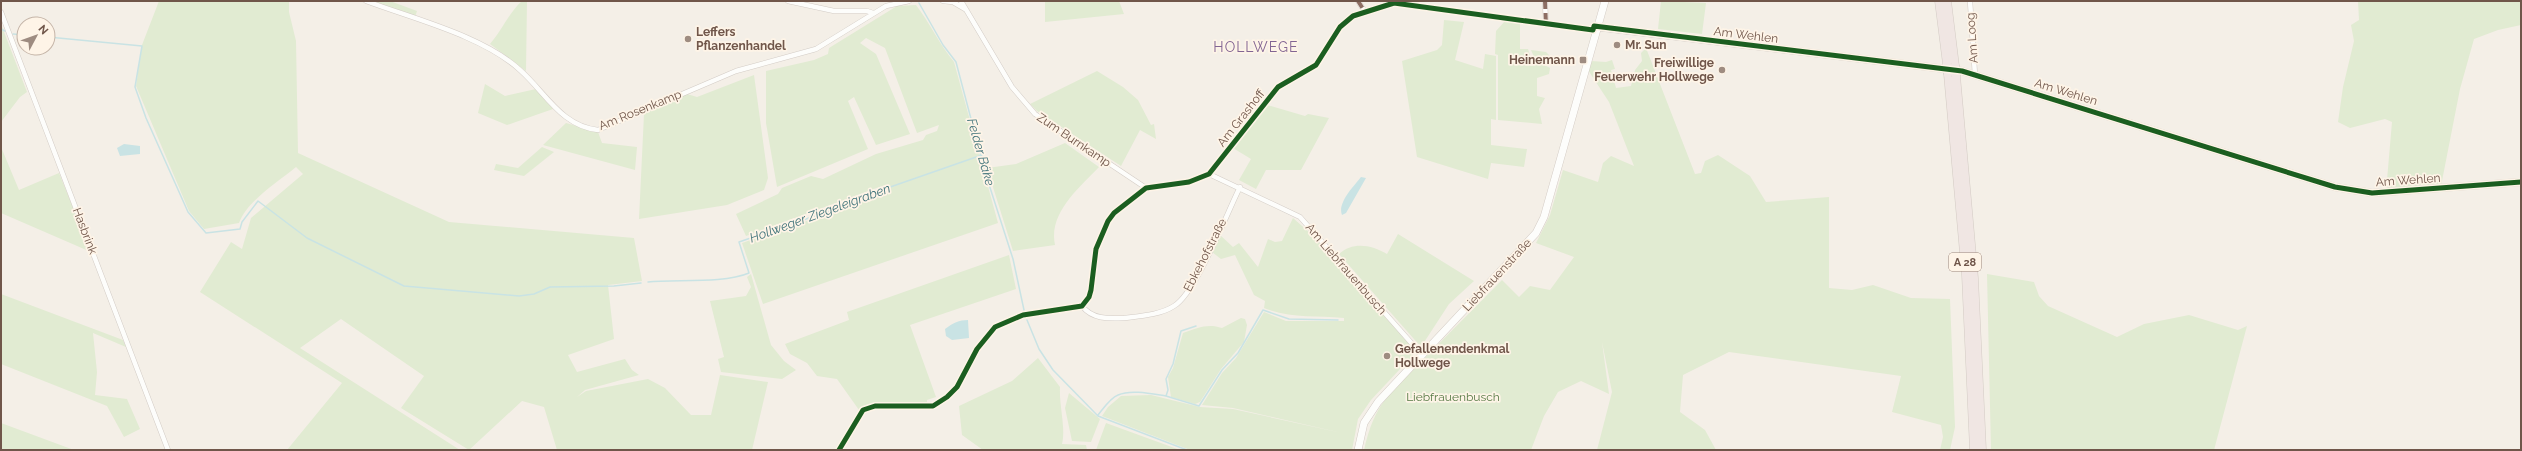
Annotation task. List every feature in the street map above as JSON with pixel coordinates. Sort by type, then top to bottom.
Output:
[{"type":"highway","name":"A 28","points":[[1939,1],[1951,65]]},
{"type":"highway","name":"A 28","points":[[1947,1],[1951,65],[1974,278],[1982,450]]},
{"type":"highway","name":"A 28","points":[[1952,75],[1966,275],[1974,450]]},
{"type":"street","name":"Am Rosenkamp","points":[[366,1],[491,48],[520,70],[564,117],[577,125],[598,130],[736,71],[816,49],[873,13],[898,2],[909,1]]},
{"type":"street","points":[[788,1],[834,11],[867,11],[873,13]]},
{"type":"street","points":[[947,1],[965,9]]},
{"type":"street","name":"Zum Burnkamp","points":[[961,1],[1012,87],[1035,114],[1146,188]]},
{"type":"street","points":[[1358,1],[1366,12]]},
{"type":"street","points":[[1545,1],[1546,25]]},
{"type":"street","name":"Liebfrauenstraße","points":[[1358,450],[1364,423],[1372,408],[1516,257],[1540,226],[1605,1]]},
{"type":"street","name":"Am Loog","points":[[1970,1],[1975,74]]},
{"type":"street","name":"Am Grashoff","points":[[1209,174],[1278,87],[1312,68],[1344,22],[1366,12],[1394,3],[1406,3],[1546,25],[1597,29]]},
{"type":"street","name":"Hasbrink","points":[[1,12],[168,450]]},
{"type":"street","name":"Am Wehlen","points":[[1597,29],[1975,74],[2335,187],[2372,193],[2521,182]]},
{"type":"street","points":[[1215,168],[1216,175]]},
{"type":"street","points":[[838,450],[858,415],[867,408],[875,406],[926,407],[947,397],[958,386],[977,348],[995,328],[1023,315],[1082,306],[1089,298],[1096,249],[1108,221],[1114,213],[1146,188],[1189,182],[1209,174]]},
{"type":"street","name":"Am Liebfrauenbusch","points":[[1209,174],[1216,175],[1300,217],[1422,355]]},
{"type":"street","name":"Ebkehofstraße","points":[[1082,306],[1087,312],[1096,316],[1111,319],[1143,316],[1174,306],[1189,290],[1240,187]]},
{"type":"green space","points":[[159,1],[289,1],[289,12],[296,41],[298,153],[449,222],[634,238],[642,281],[608,285],[614,339],[568,355],[577,372],[625,359],[632,370],[639,375],[585,390],[577,397],[586,391],[648,379],[665,388],[691,415],[711,415],[720,375],[768,382],[752,450],[557,450],[544,407],[522,401],[469,450],[401,408],[424,376],[341,319],[300,348],[460,450],[287,450],[342,383],[200,292],[231,242],[242,249],[251,218],[303,174],[296,167],[256,199],[243,215],[239,223],[204,229],[189,211],[136,86],[142,45]]},
{"type":"green space","points":[[372,1],[390,1],[417,11],[415,17]]},
{"type":"green space","points":[[522,1],[527,1],[526,71],[490,44],[513,10]]},
{"type":"green space","points":[[1045,1],[1119,1],[1124,14],[1045,22]]},
{"type":"green space","points":[[1661,1],[1706,3],[1702,34],[1658,29]]},
{"type":"green space","points":[[2358,1],[2521,1],[2521,25],[2498,30],[2474,39],[2460,89],[2441,186],[2388,190],[2387,180],[2392,122],[2385,119],[2350,128],[2338,122],[2343,87],[2354,41],[2351,25],[2359,20]]},
{"type":"green space","points":[[916,5],[954,62],[998,223],[763,304],[742,243],[885,194],[882,186],[746,236],[736,214],[778,194],[782,188],[811,176],[823,179],[876,154],[923,140],[926,135],[937,131],[939,125],[917,133],[885,48],[866,38],[860,43],[876,54],[910,134],[876,145],[854,97],[848,101],[868,149],[777,187],[766,123],[766,71],[814,60],[828,54],[829,48],[897,6]]},
{"type":"green space","points":[[1444,20],[1464,22],[1455,60],[1483,69],[1485,54],[1496,56],[1496,120],[1491,119],[1491,145],[1527,149],[1524,167],[1491,163],[1488,179],[1417,157],[1402,61],[1437,50],[1442,45]]},
{"type":"green space","points":[[1505,21],[1520,24],[1520,49],[1528,49],[1531,58],[1550,68],[1549,74],[1537,78],[1537,96],[1545,98],[1539,109],[1542,124],[1498,120],[1498,55],[1495,54],[1496,31]]},
{"type":"green space","points":[[1,24],[27,92],[20,97],[1,122]]},
{"type":"green space","name":"Liebfrauenbusch","points":[[1646,48],[1695,174],[1701,173],[1705,161],[1718,155],[1750,176],[1766,202],[1829,197],[1829,288],[1852,290],[1873,285],[1911,298],[1950,299],[1955,427],[1950,450],[1940,450],[1943,437],[1941,425],[1892,412],[1901,376],[1729,352],[1683,375],[1680,412],[1705,430],[1716,450],[1597,450],[1612,392],[1602,342],[1609,394],[1581,381],[1558,392],[1544,416],[1531,450],[1364,450],[1373,420],[1389,394],[1502,280],[1519,297],[1530,286],[1550,290],[1574,257],[1536,243],[1550,215],[1563,170],[1598,182],[1603,163],[1611,156],[1634,166],[1609,102],[1588,70],[1591,61],[1606,62],[1612,60],[1615,69],[1611,70],[1616,88],[1631,86],[1635,70],[1642,61],[1641,53]]},
{"type":"green space","points":[[1531,50],[1546,52],[1552,58],[1552,66],[1534,57]]},
{"type":"green space","points":[[1097,71],[1123,87],[1138,100],[1151,125],[1154,124],[1156,139],[1140,130],[1121,166],[1037,111],[1030,104]]},
{"type":"green space","points":[[754,75],[768,178],[764,190],[727,205],[639,219],[644,114],[687,94],[697,97]]},
{"type":"green space","points":[[485,84],[505,96],[536,89],[553,109],[507,125],[478,113]]},
{"type":"green space","points":[[1267,105],[1305,116],[1308,114],[1329,118],[1301,170],[1266,170],[1256,189],[1239,180],[1251,159],[1233,148]]},
{"type":"green space","points":[[566,123],[598,132],[602,143],[637,147],[635,170],[543,145]]},
{"type":"green space","points":[[1065,143],[1099,167],[1075,192],[1061,212],[1056,222],[1054,233],[1055,245],[1013,251],[987,168],[1016,164]]},
{"type":"green space","points":[[1,147],[19,190],[59,173],[91,252],[1,213]]},
{"type":"green space","points":[[542,147],[554,152],[524,176],[494,170],[496,164],[518,168]]},
{"type":"green space","points":[[1293,218],[1327,248],[1416,352],[1371,400],[1358,419],[1352,450],[1190,450],[1102,416],[1108,407],[1121,396],[1151,395],[1200,407],[1233,409],[1342,433],[1233,408],[1202,405],[1222,373],[1236,358],[1264,312],[1286,321],[1344,321],[1344,318],[1284,314],[1264,308],[1265,301],[1254,295],[1235,255],[1221,259],[1212,252],[1220,235],[1233,247],[1239,243],[1258,267],[1268,239],[1275,242],[1282,241]]},
{"type":"green space","points":[[1398,234],[1474,281],[1449,304],[1421,347],[1339,254],[1350,247],[1363,246],[1375,248],[1387,254]]},
{"type":"green space","points":[[1009,255],[1016,289],[910,325],[936,397],[927,400],[927,404],[891,402],[873,404],[859,410],[837,379],[817,376],[807,363],[790,354],[785,344],[849,320],[847,312]]},
{"type":"green space","points":[[751,274],[771,345],[784,361],[796,370],[782,379],[721,372],[718,359],[724,357],[710,301],[746,296],[751,287],[747,277]]},
{"type":"green space","points":[[1987,274],[2034,282],[2039,296],[2048,306],[2117,337],[2144,324],[2189,315],[2238,330],[2247,326],[2214,450],[1991,450]]},
{"type":"green space","points":[[1,294],[123,340],[126,347],[93,333],[97,372],[95,395],[127,399],[140,429],[124,437],[107,406],[1,364]]},
{"type":"green space","points":[[1241,318],[1245,319],[1247,325],[1244,342],[1221,369],[1200,402],[1195,404],[1171,397],[1168,377],[1173,368],[1183,333],[1207,326],[1222,328]]},
{"type":"green space","points":[[1038,358],[1060,387],[1063,431],[1062,444],[1086,445],[1087,450],[983,450],[962,435],[959,406],[1012,381]]},
{"type":"green space","points":[[1069,393],[1100,419],[1091,442],[1072,441],[1065,408]]},
{"type":"green space","points":[[1,423],[74,450],[1,450]]},
{"type":"green space","points":[[1106,423],[1180,450],[1096,450]]},
{"type":"water","points":[[124,144],[140,146],[140,154],[120,156],[117,148]]},
{"type":"water","points":[[1361,177],[1366,178],[1346,213],[1342,215],[1341,210],[1344,200]]},
{"type":"water","points":[[968,320],[969,338],[952,340],[946,336],[945,329],[956,322]]},
{"type":"waterway","name":"Felder Bäke","points":[[919,3],[943,45],[956,62],[985,172],[1013,259],[1024,310]]},
{"type":"waterway","points":[[1,29],[5,31]]},
{"type":"waterway","name":"Hollweger Ziegeleigraben","points":[[56,38],[142,46],[135,87],[146,118],[188,212],[206,233],[240,229],[242,222],[258,201],[307,238],[404,286],[519,296],[534,294],[550,287],[614,286],[641,283]]},
{"type":"waterway","name":"Hollweger Ziegeleigraben","points":[[648,282],[726,279],[749,273],[739,242],[870,197],[873,193],[982,155]]},
{"type":"waterway","points":[[1166,396],[1199,406],[1222,370],[1238,353],[1263,310],[1289,319],[1338,320]]},
{"type":"waterway","name":"Felder Bäke","points":[[1027,320],[1039,349],[1053,370],[1098,416],[1187,450]]},
{"type":"waterway","points":[[1098,415],[1112,399],[1123,393],[1142,392],[1166,396],[1168,390],[1166,379],[1173,364],[1181,331],[1196,326]]},
{"type":"marked path","points":[[1358,1],[1365,12]]},
{"type":"marked path","points":[[1545,1],[1546,25]]},
{"type":"cycle path","points":[[839,450],[863,410],[875,406],[933,406],[947,397],[957,387],[977,349],[995,327],[1023,315],[1082,306],[1089,297],[1091,290],[1096,249],[1108,221],[1114,213],[1146,188],[1189,182],[1209,174],[1278,87],[1316,65],[1340,27],[1353,16],[1394,3],[1593,30],[1594,26],[1962,71],[2335,187],[2372,193],[2521,182]]},
{"type":"place","name":"Leffers Pflanzenhandel","points":[[688,39]]},
{"type":"place","name":"Mr. Sun","points":[[1617,45]]},
{"type":"place","name":"Heinemann","points":[[1583,60]]},
{"type":"place","name":"Freiwillige Feuerwehr Hollwege","points":[[1722,70]]},
{"type":"place","name":"Gefallenendenkmal Hollwege","points":[[1387,356]]},
{"type":"district","name":"HOLLWEGE","points":[[1256,47]]}]
